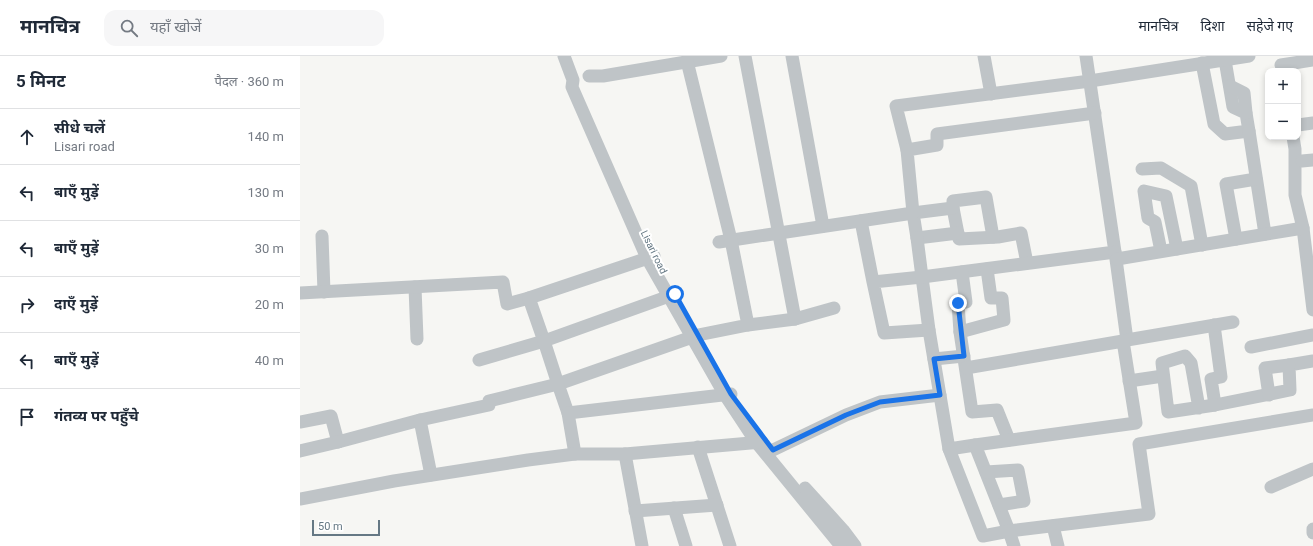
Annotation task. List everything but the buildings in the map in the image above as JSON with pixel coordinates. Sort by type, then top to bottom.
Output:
[{"type":"street","name":"Lisari road","points":[[564,56],[573,80],[572,87],[650,257],[671,295],[728,394],[841,546]]},
{"type":"street","points":[[573,80],[589,76],[603,76],[634,67],[681,58],[721,56]]},
{"type":"street","points":[[745,56],[795,318]]},
{"type":"street","points":[[792,56],[823,226]]},
{"type":"street","points":[[984,56],[990,94]]},
{"type":"street","points":[[1086,56],[1090,81],[1095,113],[1116,255],[1129,380],[1149,514],[1009,531],[984,541],[949,449],[922,277],[907,150],[896,106],[1090,81],[1249,56]]},
{"type":"street","points":[[681,58],[725,241],[748,325]]},
{"type":"street","points":[[1225,60],[1230,86],[1244,93],[1265,234]]},
{"type":"street","points":[[1281,64],[1313,60]]},
{"type":"street","points":[[1202,63],[1214,124],[1225,134],[1249,131]]},
{"type":"street","points":[[907,150],[937,145],[937,134],[1095,113]]},
{"type":"street","points":[[1301,125],[1313,123]]},
{"type":"street","points":[[1294,140],[1295,149],[1295,195],[1303,228],[1309,241],[1313,310]]},
{"type":"street","points":[[1142,169],[1161,168],[1191,186],[1202,245]]},
{"type":"street","points":[[1236,239],[1226,184],[1256,179]]},
{"type":"street","points":[[1171,220],[1156,222],[1148,218],[1144,191],[1166,196],[1171,220],[1177,249]]},
{"type":"street","points":[[993,237],[986,197],[953,201],[959,239],[993,237],[1021,233],[1027,263]]},
{"type":"street","points":[[725,241],[953,208]]},
{"type":"street","points":[[861,221],[872,282],[884,333],[930,330]]},
{"type":"street","points":[[1156,222],[1162,251]]},
{"type":"street","points":[[872,282],[1027,263],[1162,251],[1303,228]]},
{"type":"street","points":[[917,238],[958,232]]},
{"type":"street","points":[[322,236],[324,292]]},
{"type":"street","points":[[300,293],[503,282],[507,304],[650,257]]},
{"type":"street","points":[[960,332],[1004,320],[1002,298],[991,298],[987,268]]},
{"type":"street","points":[[962,272],[966,302],[958,303],[960,332],[972,412],[997,410],[1009,440]]},
{"type":"street","points":[[415,287],[416,339]]},
{"type":"street","points":[[478,360],[544,341],[671,295]]},
{"type":"street","points":[[529,298],[568,413],[575,454]]},
{"type":"street","points":[[300,451],[420,420],[489,405],[489,401],[558,384],[695,336],[748,325],[795,318],[834,308]]},
{"type":"street","points":[[934,359],[965,362],[1125,341],[1233,322]]},
{"type":"street","points":[[1214,325],[1221,377],[1211,379],[1215,405]]},
{"type":"street","points":[[1251,347],[1313,335]]},
{"type":"street","points":[[1199,408],[1192,363],[1185,356],[1162,363],[1168,412],[1199,408],[1290,390],[1289,365]]},
{"type":"street","points":[[1269,395],[1265,368],[1313,361]]},
{"type":"street","points":[[1129,380],[1164,376]]},
{"type":"street","points":[[568,413],[728,394]]},
{"type":"street","points":[[300,499],[496,464],[575,454],[625,454],[698,447],[765,445],[880,402],[940,395]]},
{"type":"street","points":[[1139,444],[1313,415]]},
{"type":"street","points":[[300,422],[331,416],[338,442]]},
{"type":"street","points":[[420,420],[431,475]]},
{"type":"street","points":[[949,449],[1136,423]]},
{"type":"street","name":"Lisari road","points":[[765,445],[843,530],[855,546]]},
{"type":"street","points":[[975,445],[1014,546]]},
{"type":"street","points":[[698,447],[730,546]]},
{"type":"street","points":[[625,454],[642,546]]},
{"type":"street","points":[[1271,487],[1313,469]]},
{"type":"street","points":[[986,472],[1018,470],[1024,501],[999,505]]},
{"type":"street","points":[[635,511],[716,505]]},
{"type":"street","points":[[674,508],[686,546]]},
{"type":"street","points":[[1054,526],[1058,546]]},
{"type":"route","points":[[675,294],[731,394],[773,450],[846,415],[880,402],[940,395],[934,359],[964,356],[960,332],[958,303]]}]
